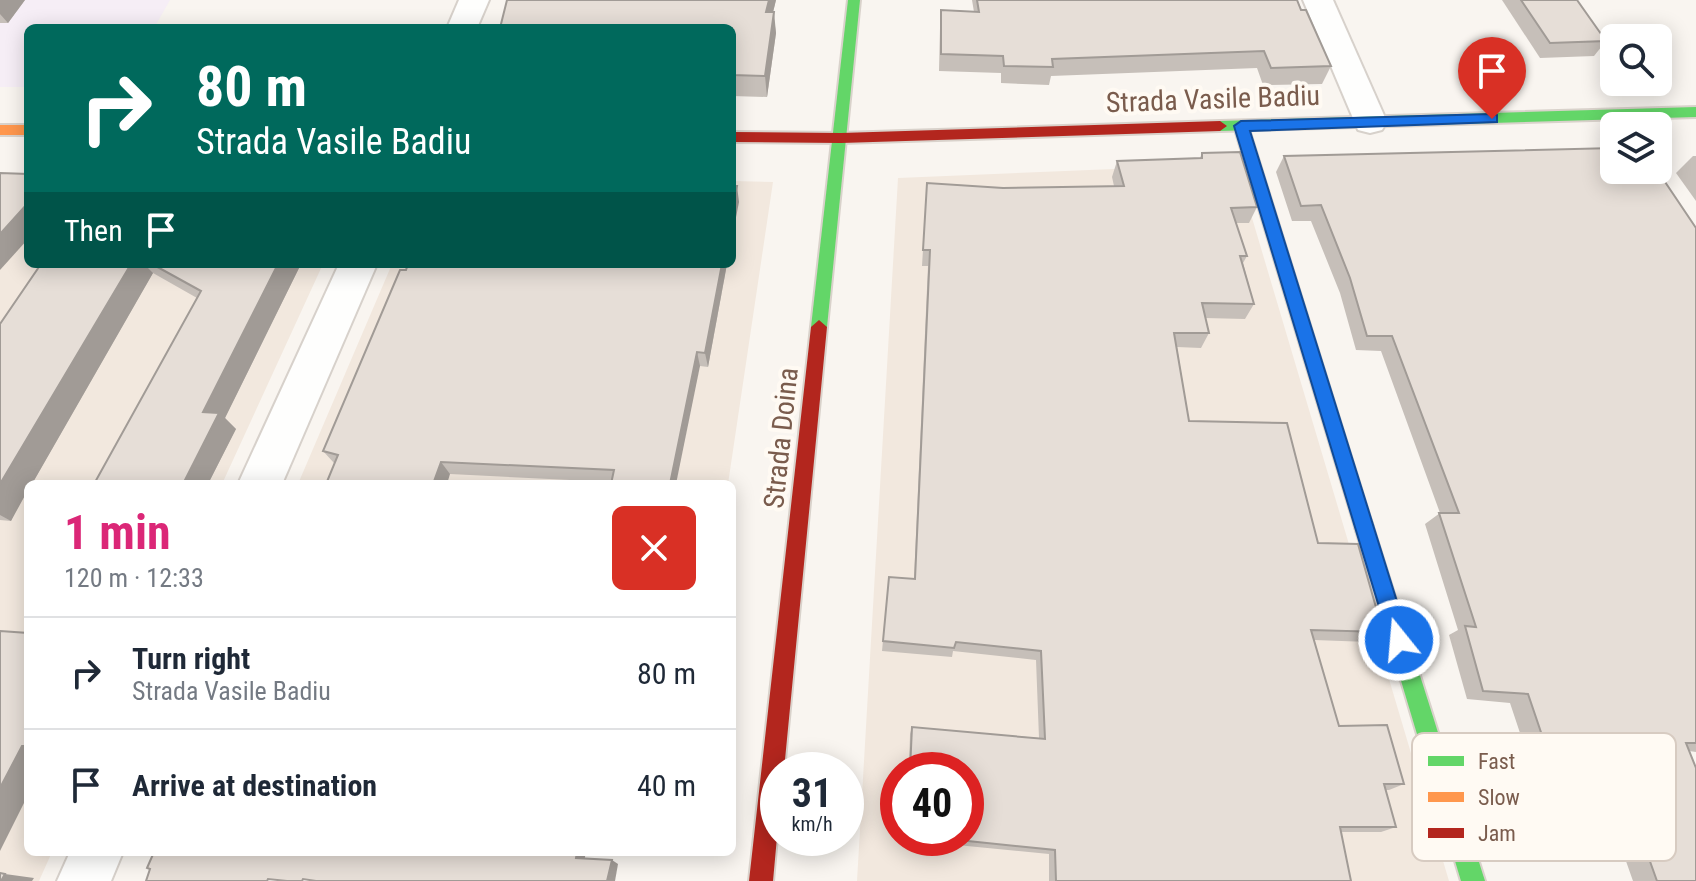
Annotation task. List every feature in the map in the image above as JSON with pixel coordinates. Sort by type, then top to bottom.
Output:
[{"type":"street","points":[[464,24],[474,0]]},
{"type":"street","name":"Strada Doina","points":[[761,881],[854,0]]},
{"type":"street","points":[[1318,0],[1370,122]]},
{"type":"street","name":"Strada Vasile Badiu","points":[[1672,114],[1696,112]]},
{"type":"street","name":"Strada Vasile Badiu","points":[[736,137],[841,138],[1370,122],[1600,120]]},
{"type":"street","points":[[1241,126],[1428,733]]},
{"type":"street","points":[[0,130],[24,130]]},
{"type":"street","points":[[262,480],[356,268]]},
{"type":"street","points":[[84,881],[95,856]]},
{"type":"street","points":[[1467,861],[1473,881]]},
{"type":"shaded area","points":[[0,0],[170,0],[156,24],[24,24],[24,87],[0,87]]},
{"type":"shaded area","points":[[1236,164],[1412,756],[1412,861],[1443,861],[1449,881],[857,881],[858,856],[864,856],[864,761],[898,178]]},
{"type":"shaded area","points":[[0,174],[24,174],[24,268],[321,268],[224,480],[24,480],[24,856],[50,856],[39,881],[0,881]]},
{"type":"shaded area","points":[[736,181],[773,182],[729,480],[300,480],[390,268],[736,268]]},
{"type":"building","points":[[507,0],[769,0],[766,12],[774,12],[765,76],[736,75],[736,24],[501,24]]},
{"type":"building","points":[[977,0],[1297,0],[1301,10],[1306,10],[1331,66],[1271,68],[1264,51],[1052,59],[1053,67],[1004,66],[1003,56],[941,54],[941,10],[979,12]]},
{"type":"building","points":[[1521,0],[1577,0],[1600,33],[1600,41],[1550,43]]},
{"type":"building","points":[[1600,148],[1600,184],[1666,184],[1696,228],[1696,743],[1686,743],[1696,768],[1696,881],[1657,881],[1650,861],[1676,861],[1676,733],[1541,733],[1528,694],[1483,691],[1465,626],[1476,627],[1439,513],[1459,513],[1392,336],[1367,336],[1350,278],[1321,205],[1301,206],[1284,156]]},
{"type":"building","points":[[1240,152],[1257,207],[1231,208],[1247,256],[1240,256],[1254,304],[1202,303],[1209,333],[1174,333],[1189,421],[1287,423],[1318,543],[1358,544],[1383,632],[1311,630],[1339,726],[1387,725],[1404,784],[1384,784],[1396,827],[1340,827],[1351,881],[1056,881],[1055,850],[984,843],[984,752],[911,752],[912,727],[1045,739],[1041,651],[956,642],[954,648],[883,641],[889,577],[915,579],[930,250],[923,250],[927,183],[1003,188],[1124,186],[1117,161],[1202,158],[1202,153]]},
{"type":"building","points":[[0,173],[24,174],[24,207],[0,234]]},
{"type":"building","points":[[38,268],[129,268],[0,484],[0,324]]},
{"type":"building","points":[[159,268],[276,268],[203,412],[219,413],[185,480],[96,480],[201,291]]},
{"type":"building","points":[[721,268],[705,353],[697,352],[671,480],[612,480],[614,470],[441,462],[434,480],[328,480],[338,455],[323,451],[400,270]]},
{"type":"building","points":[[0,631],[24,633],[24,746],[0,788]]},
{"type":"building","points":[[152,856],[576,856],[612,860],[607,881],[146,881],[150,869],[147,868]]},
{"type":"traffic: fast","points":[[819,327],[854,0]]},
{"type":"traffic: fast","points":[[1220,126],[1696,112]]},
{"type":"traffic: fast","points":[[1364,527],[1427,733]]},
{"type":"traffic: fast","points":[[1467,861],[1473,881]]},
{"type":"traffic: slow","points":[[0,130],[24,130]]},
{"type":"traffic: jam","points":[[736,137],[841,138],[1220,126]]},
{"type":"traffic: jam","points":[[1241,126],[1364,527]]},
{"type":"traffic: jam","points":[[761,881],[819,327]]},
{"type":"route","points":[[1399,640],[1241,126],[1492,119]]}]
